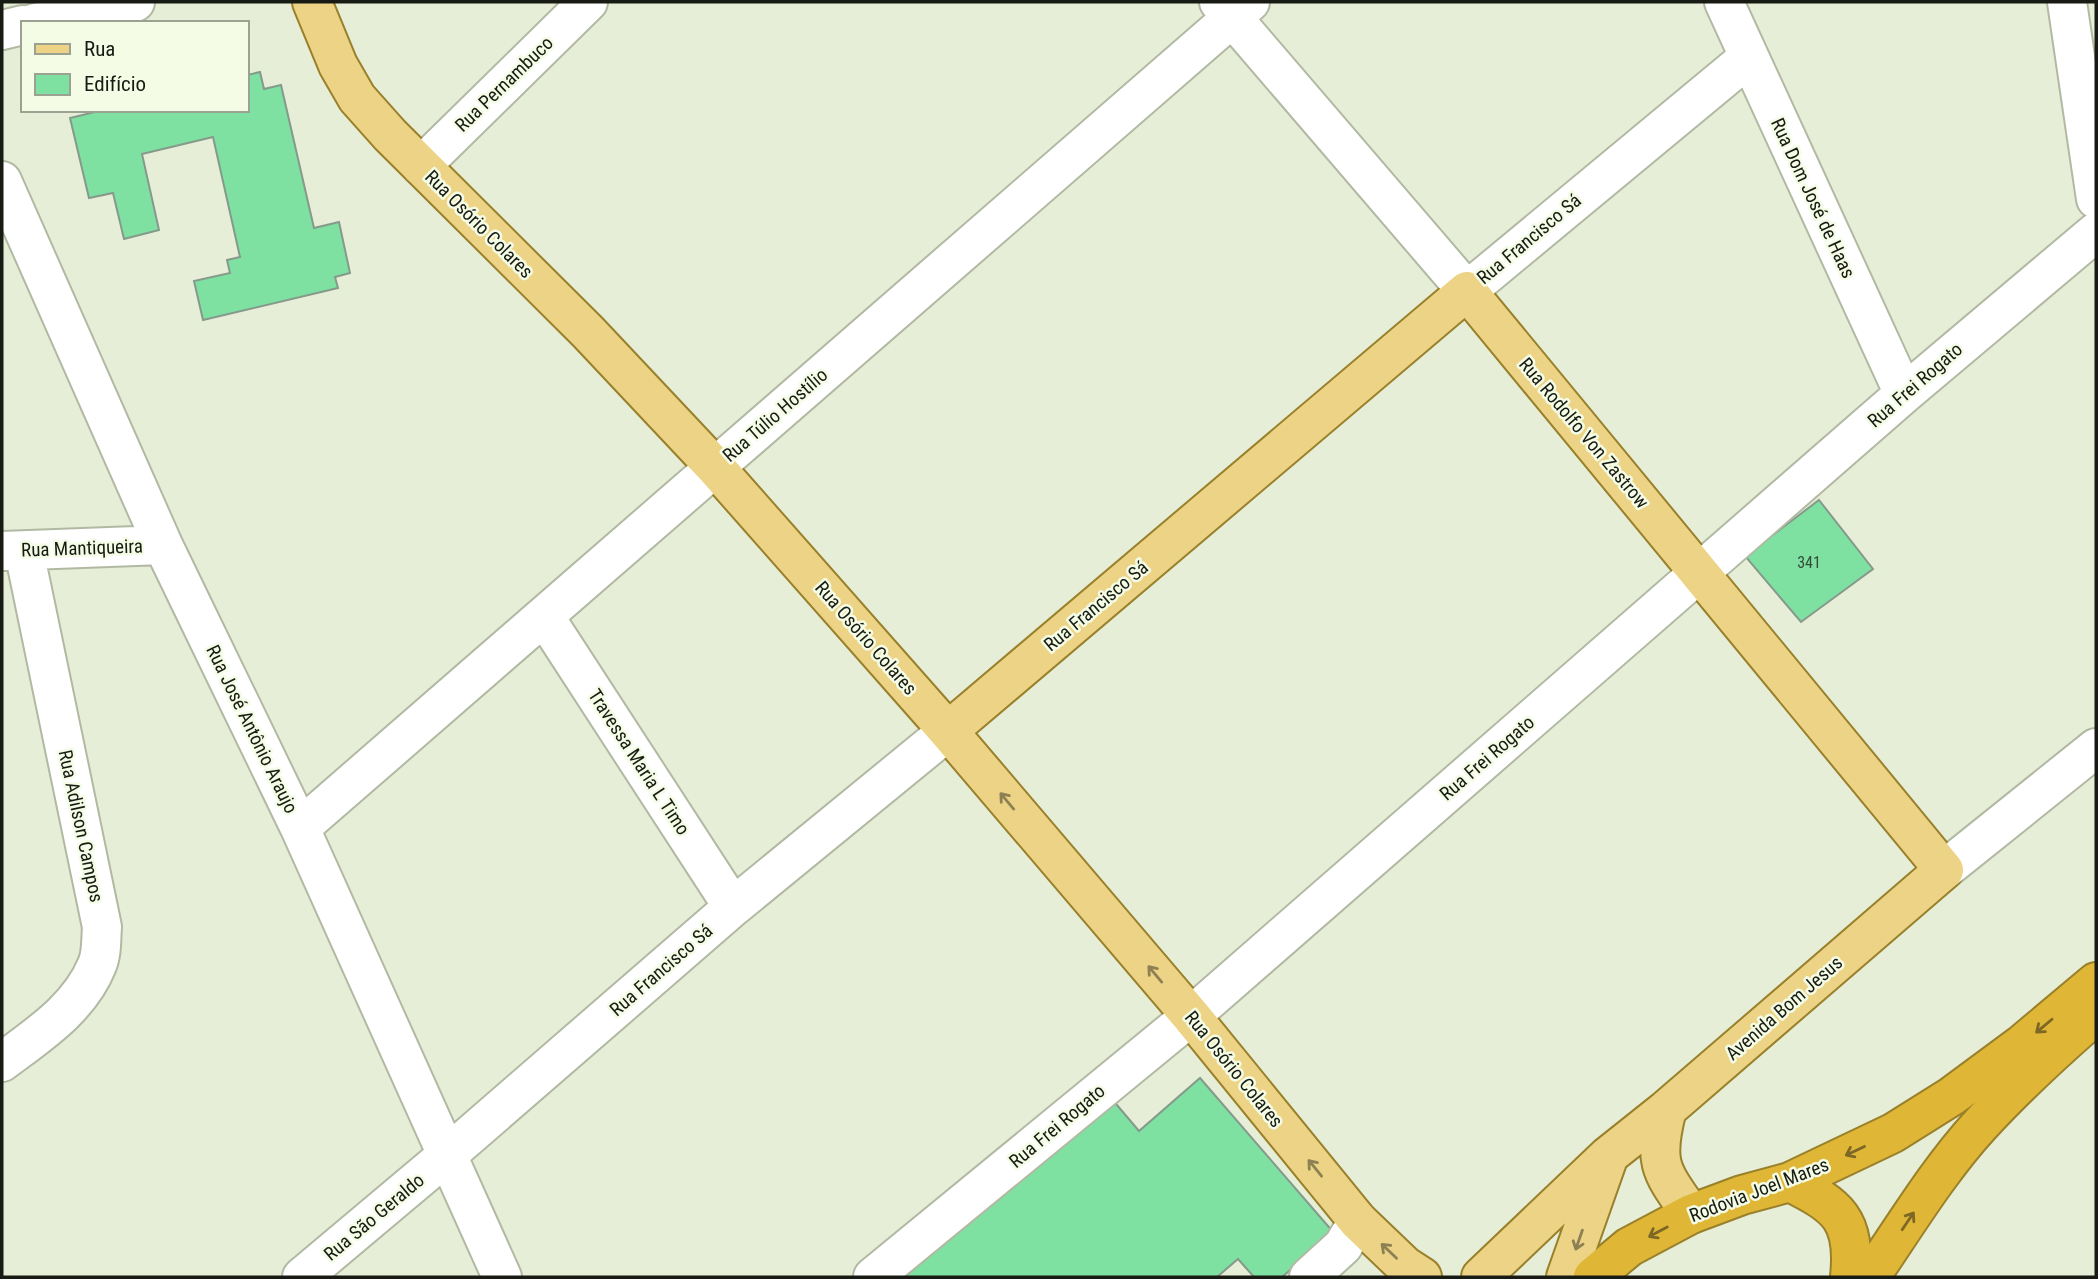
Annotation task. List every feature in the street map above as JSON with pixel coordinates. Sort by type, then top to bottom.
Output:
[{"type":"highway","name":"Rodovia Joel Mares","points":[[1593,1277],[1629,1247],[1691,1214],[1790,1181],[1893,1133],[1952,1096],[2021,1045],[2096,982]]},
{"type":"highway","points":[[1870,1277],[1926,1194],[1980,1125],[2060,1046],[2096,1015]]},
{"type":"highway","points":[[1790,1181],[1824,1199],[1845,1222],[1852,1250],[1850,1277]]},
{"type":"main road","name":"Rua Osório Colares","points":[[312,2],[338,65],[357,98],[421,166],[588,332],[715,467],[948,732],[1191,1016],[1358,1221],[1405,1266],[1422,1277]]},
{"type":"main road","name":"Rua Rodolfo Von Zastrow","points":[[1467,291],[1944,870]]},
{"type":"main road","name":"Rua Francisco Sá","points":[[948,732],[1467,291]]},
{"type":"main road","name":"Avenida Bom Jesus","points":[[1481,1277],[1608,1156],[1667,1109],[1944,870]]},
{"type":"main road","points":[[1667,1109],[1659,1141],[1661,1166],[1691,1214]]},
{"type":"main road","points":[[1566,1277],[1608,1156]]},
{"type":"street","points":[[45,21],[135,2]]},
{"type":"street","name":"Rua Pernambuco","points":[[421,166],[587,2]]},
{"type":"street","name":"Rua Dom José de Haas","points":[[1724,2],[1904,394]]},
{"type":"street","points":[[2067,2],[2084,43],[2096,199]]},
{"type":"street","name":"Rua Rodolfo Von Zastrow","points":[[1233,7],[1467,291]]},
{"type":"street","name":"Rua Túlio Hostílio","points":[[300,828],[715,467],[1233,7]]},
{"type":"street","points":[[2,30],[21,25]]},
{"type":"street","name":"Rua Francisco Sá","points":[[1467,291],[1748,58]]},
{"type":"street","name":"Rua José Antônio Araujo","points":[[2,181],[163,545],[300,828],[502,1277]]},
{"type":"street","name":"Rua Frei Rogato","points":[[873,1277],[1191,1016],[1904,394],[2096,232]]},
{"type":"street","name":"Rua Mantiqueira","points":[[13,551],[163,545]]},
{"type":"street","name":"Rua Adilson Campos","points":[[2,1062],[63,1016],[81,994],[98,963],[102,927],[13,551]]},
{"type":"street","name":"Travessa Maria L Timo","points":[[544,616],[733,907]]},
{"type":"street","name":"Rua Francisco Sá","points":[[446,1156],[733,907],[948,732]]},
{"type":"street","name":"Avenida Bom Jesus","points":[[1944,870],[2096,748]]},
{"type":"street","name":"Rua São Geraldo","points":[[302,1277],[446,1156]]},
{"type":"street","points":[[1314,1276],[1343,1246],[1358,1221]]},
{"type":"building","points":[[260,72],[264,89],[281,85],[314,228],[339,222],[350,273],[335,277],[338,288],[203,320],[194,281],[230,273],[227,260],[240,257],[213,137],[142,154],[159,230],[124,239],[113,193],[89,198],[70,118],[95,112],[248,112],[248,75]]},
{"type":"building","points":[[1819,500],[1873,569],[1801,622],[1745,556]]},
{"type":"building","points":[[1200,1078],[1334,1233],[1282,1277],[1254,1277],[1238,1259],[1217,1277],[904,1277],[1111,1098],[1139,1131]]}]
